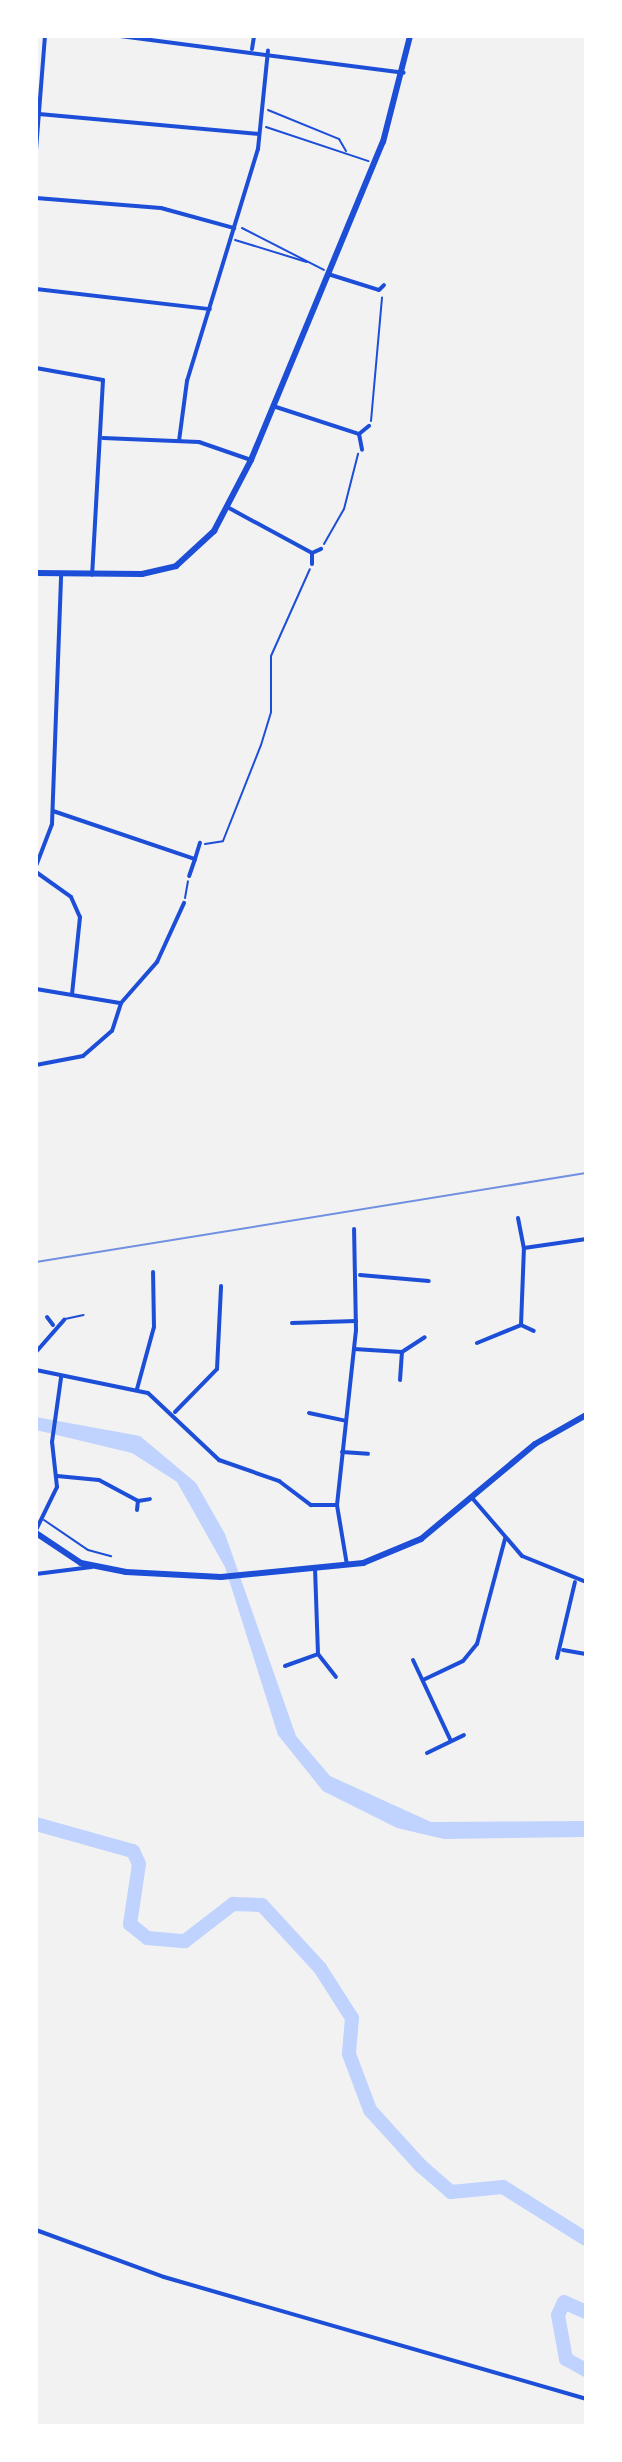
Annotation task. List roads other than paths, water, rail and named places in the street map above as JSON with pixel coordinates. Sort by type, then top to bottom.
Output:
[{"type":"street","points":[[36,150],[45,36]]},
{"type":"street","points":[[120,36],[268,51],[404,73]]},
{"type":"street","points":[[252,49],[254,36]]},
{"type":"street","points":[[36,573],[92,575],[176,566],[229,508],[374,163],[404,73],[410,36]]},
{"type":"street","points":[[179,441],[210,309],[259,134],[268,51]]},
{"type":"street","points":[[39,114],[259,134]]},
{"type":"street","points":[[36,198],[161,208],[234,228]]},
{"type":"street","points":[[328,274],[379,290],[382,297]]},
{"type":"street","points":[[379,290],[384,285]]},
{"type":"street","points":[[36,289],[210,309]]},
{"type":"street","points":[[36,368],[103,380],[103,438],[92,575]]},
{"type":"street","points":[[273,406],[359,434]]},
{"type":"street","points":[[359,434],[369,426]]},
{"type":"street","points":[[359,434],[362,450]]},
{"type":"street","points":[[103,438],[179,441],[251,460]]},
{"type":"street","points":[[229,508],[312,553]]},
{"type":"street","points":[[312,553],[321,549]]},
{"type":"street","points":[[312,553],[312,564]]},
{"type":"street","points":[[61,574],[53,811],[36,869],[78,908],[72,994]]},
{"type":"street","points":[[53,811],[195,859]]},
{"type":"street","points":[[189,876],[200,843]]},
{"type":"street","points":[[36,1065],[93,1051],[112,1031],[121,1003],[157,962],[184,903]]},
{"type":"street","points":[[36,989],[121,1003]]},
{"type":"street","points":[[518,1218],[524,1248],[521,1325]]},
{"type":"street","points":[[347,1565],[337,1505],[359,1275],[354,1229]]},
{"type":"street","points":[[524,1248],[586,1239]]},
{"type":"street","points":[[137,1389],[154,1327],[153,1272]]},
{"type":"street","points":[[359,1275],[429,1281]]},
{"type":"street","points":[[175,1412],[217,1369],[221,1286]]},
{"type":"street","points":[[47,1317],[53,1325]]},
{"type":"street","points":[[36,1352],[53,1325],[64,1320]]},
{"type":"street","points":[[292,1323],[356,1321]]},
{"type":"street","points":[[477,1343],[521,1325],[534,1331]]},
{"type":"street","points":[[354,1349],[402,1352],[425,1337]]},
{"type":"street","points":[[400,1380],[402,1352]]},
{"type":"street","points":[[36,1370],[61,1378],[137,1389],[175,1412],[219,1460],[279,1481],[307,1503],[337,1505]]},
{"type":"street","points":[[61,1378],[52,1442],[57,1476],[44,1520],[36,1531],[92,1567]]},
{"type":"street","points":[[309,1413],[346,1421]]},
{"type":"street","points":[[36,1574],[92,1567],[221,1577],[245,1576],[347,1565],[408,1548],[473,1499],[535,1444],[586,1415]]},
{"type":"street","points":[[342,1452],[368,1454]]},
{"type":"street","points":[[57,1476],[99,1480],[138,1501],[150,1499]]},
{"type":"street","points":[[473,1499],[505,1539],[531,1563],[575,1582],[586,1582]]},
{"type":"street","points":[[137,1510],[138,1501]]},
{"type":"street","points":[[423,1680],[463,1661],[477,1644],[505,1539]]},
{"type":"street","points":[[315,1569],[318,1654],[336,1677]]},
{"type":"street","points":[[557,1658],[563,1650],[575,1582]]},
{"type":"street","points":[[563,1650],[586,1654]]},
{"type":"street","points":[[285,1666],[318,1654]]},
{"type":"street","points":[[413,1660],[451,1741]]},
{"type":"street","points":[[427,1753],[464,1735]]},
{"type":"street","points":[[36,2230],[236,2299],[586,2399]]},
{"type":"lane","points":[[64,1320],[84,1315]]},
{"type":"lane","points":[[44,1520],[88,1550],[111,1556]]},
{"type":"water","points":[[36,1417],[140,1436],[196,1483],[225,1534],[296,1736],[330,1776],[431,1822],[586,1821],[586,1837],[444,1839],[397,1828],[323,1791],[278,1735],[225,1567],[177,1482],[132,1453],[36,1430]]},
{"type":"waterway","points":[[36,1824],[133,1851],[139,1864],[130,1924],[147,1938],[185,1941],[233,1904],[262,1905],[320,1968],[352,2018],[349,2054],[370,2110],[421,2166],[451,2192],[503,2187],[586,2239]]},
{"type":"waterway","points":[[586,2312],[564,2302],[558,2315],[566,2359],[586,2370]]},
{"type":"railway","points":[[36,1262],[586,1173]]}]
